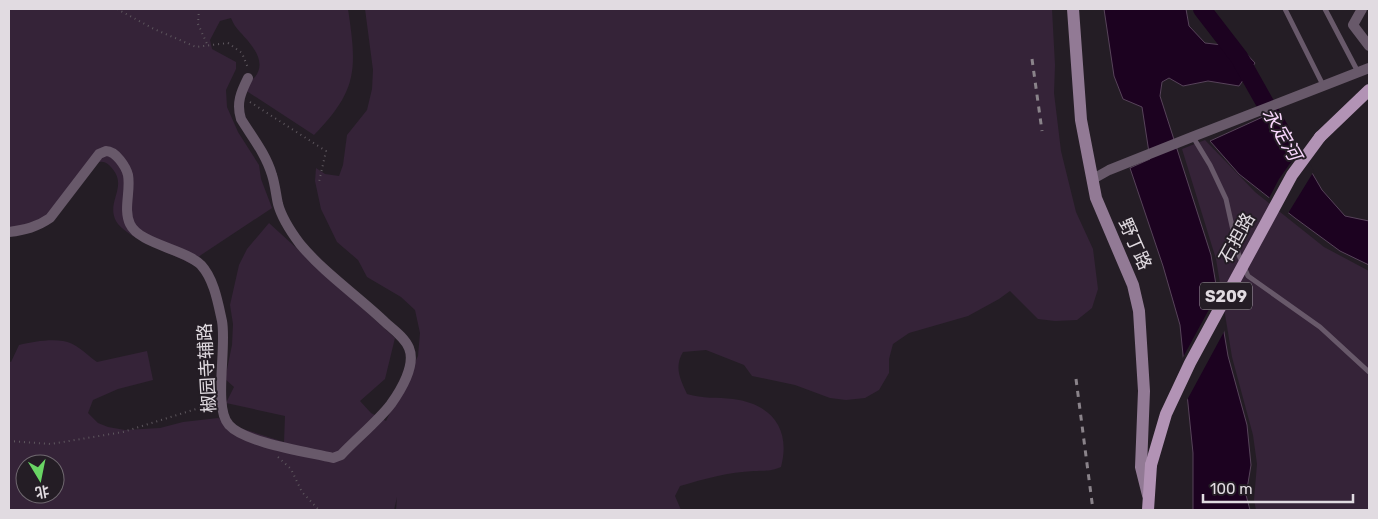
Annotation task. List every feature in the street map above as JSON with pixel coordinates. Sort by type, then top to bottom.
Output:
[{"type":"main road","name":"野丁路","points":[[1073,9],[1081,120],[1096,198],[1133,284],[1139,311],[1144,391],[1142,467],[1148,495]]},
{"type":"main road","name":"石担路","points":[[1148,510],[1151,465],[1166,414],[1190,362],[1292,175],[1320,137],[1369,90]]},
{"type":"street","points":[[1362,9],[1353,25],[1369,46]]},
{"type":"street","points":[[1093,179],[1192,136],[1369,68]]},
{"type":"street","name":"椒园寺辅路","points":[[9,232],[40,225],[50,218],[99,154],[106,151],[112,153],[120,160],[128,175],[127,213],[130,224],[148,239],[193,258],[202,266],[210,280],[222,322],[224,346],[221,401],[223,414],[229,426],[250,439],[333,458],[340,455],[391,404],[405,381],[411,353],[409,346],[402,338],[375,312],[325,270],[300,243],[287,225],[278,206],[272,176],[266,160],[241,119],[238,104],[240,94],[248,78]]},
{"type":"lane","points":[[1285,9],[1323,85]]},
{"type":"lane","points":[[1325,9],[1358,72]]},
{"type":"lane","points":[[1192,136],[1210,165],[1226,199],[1238,254],[1248,276],[1320,327],[1369,372]]},
{"type":"path","points":[[117,9],[154,29],[196,47],[228,43],[242,53],[248,68],[248,78]]},
{"type":"path","points":[[199,9],[198,24],[208,46]]},
{"type":"path","points":[[240,94],[326,152],[319,182]]},
{"type":"path","points":[[9,441],[51,444],[123,432],[221,401]]},
{"type":"path","points":[[275,454],[291,469],[302,492],[319,510]]},
{"type":"shaded area","points":[[9,9],[348,9],[353,48],[351,78],[339,105],[314,135],[242,88],[255,77],[260,65],[259,59],[253,47],[237,29],[231,18],[220,21],[210,40],[212,49],[236,62],[236,69],[226,90],[227,107],[238,132],[259,165],[261,179],[272,208],[201,255],[191,264],[149,245],[120,226],[113,212],[118,179],[109,165],[100,162],[95,164],[54,214],[9,230]]},
{"type":"shaded area","points":[[365,9],[1052,9],[1055,65],[1054,93],[1061,151],[1076,212],[1093,249],[1098,289],[1092,308],[1077,320],[1055,321],[1038,319],[1010,291],[968,316],[909,333],[893,344],[889,359],[889,373],[879,390],[865,398],[846,400],[830,398],[795,385],[752,376],[744,365],[706,350],[683,352],[678,368],[687,394],[733,399],[758,406],[768,413],[780,430],[783,441],[783,453],[781,467],[777,469],[726,474],[680,486],[675,496],[681,510],[396,510],[397,497],[394,510],[9,510],[9,361],[11,362],[19,345],[58,340],[76,346],[97,362],[147,351],[153,380],[118,389],[93,400],[88,413],[98,423],[108,427],[125,430],[160,428],[183,422],[218,418],[243,429],[284,442],[285,416],[226,403],[234,387],[225,379],[232,345],[233,324],[230,305],[239,265],[247,249],[269,223],[395,338],[385,379],[360,401],[371,413],[386,421],[418,356],[420,333],[415,310],[401,297],[367,277],[358,260],[337,242],[321,209],[315,181],[316,168],[325,174],[339,176],[343,165],[347,135],[367,110],[372,89],[373,70]]},
{"type":"shaded area","points":[[1205,140],[1255,192],[1324,247],[1369,271],[1369,510],[1256,510],[1254,500],[1257,464],[1253,435],[1232,357],[1216,259],[1182,149]]},
{"type":"water","points":[[1104,9],[1186,9],[1189,26],[1205,43],[1240,47],[1255,63],[1239,86],[1208,81],[1183,86],[1169,78],[1162,82],[1160,96],[1211,255],[1228,356],[1247,425],[1251,465],[1246,495],[1250,510],[1193,510],[1193,453],[1180,325],[1163,266],[1130,168],[1150,159],[1142,107],[1123,99],[1114,76]]},
{"type":"water","points":[[1276,111],[1322,190],[1345,216],[1369,221],[1369,265],[1340,251],[1295,218],[1239,174],[1210,141]]},
{"type":"pier","points":[[1301,148],[1314,171],[1287,215],[1268,200],[1279,179]]},
{"type":"pier","points":[[1220,289],[1226,328],[1186,402],[1181,361]]},
{"type":"waterway","name":"永定河","points":[[1202,9],[1239,57],[1283,135]]},
{"type":"railway","points":[[1032,59],[1042,131]]},
{"type":"railway","points":[[1076,379],[1093,510]]}]
